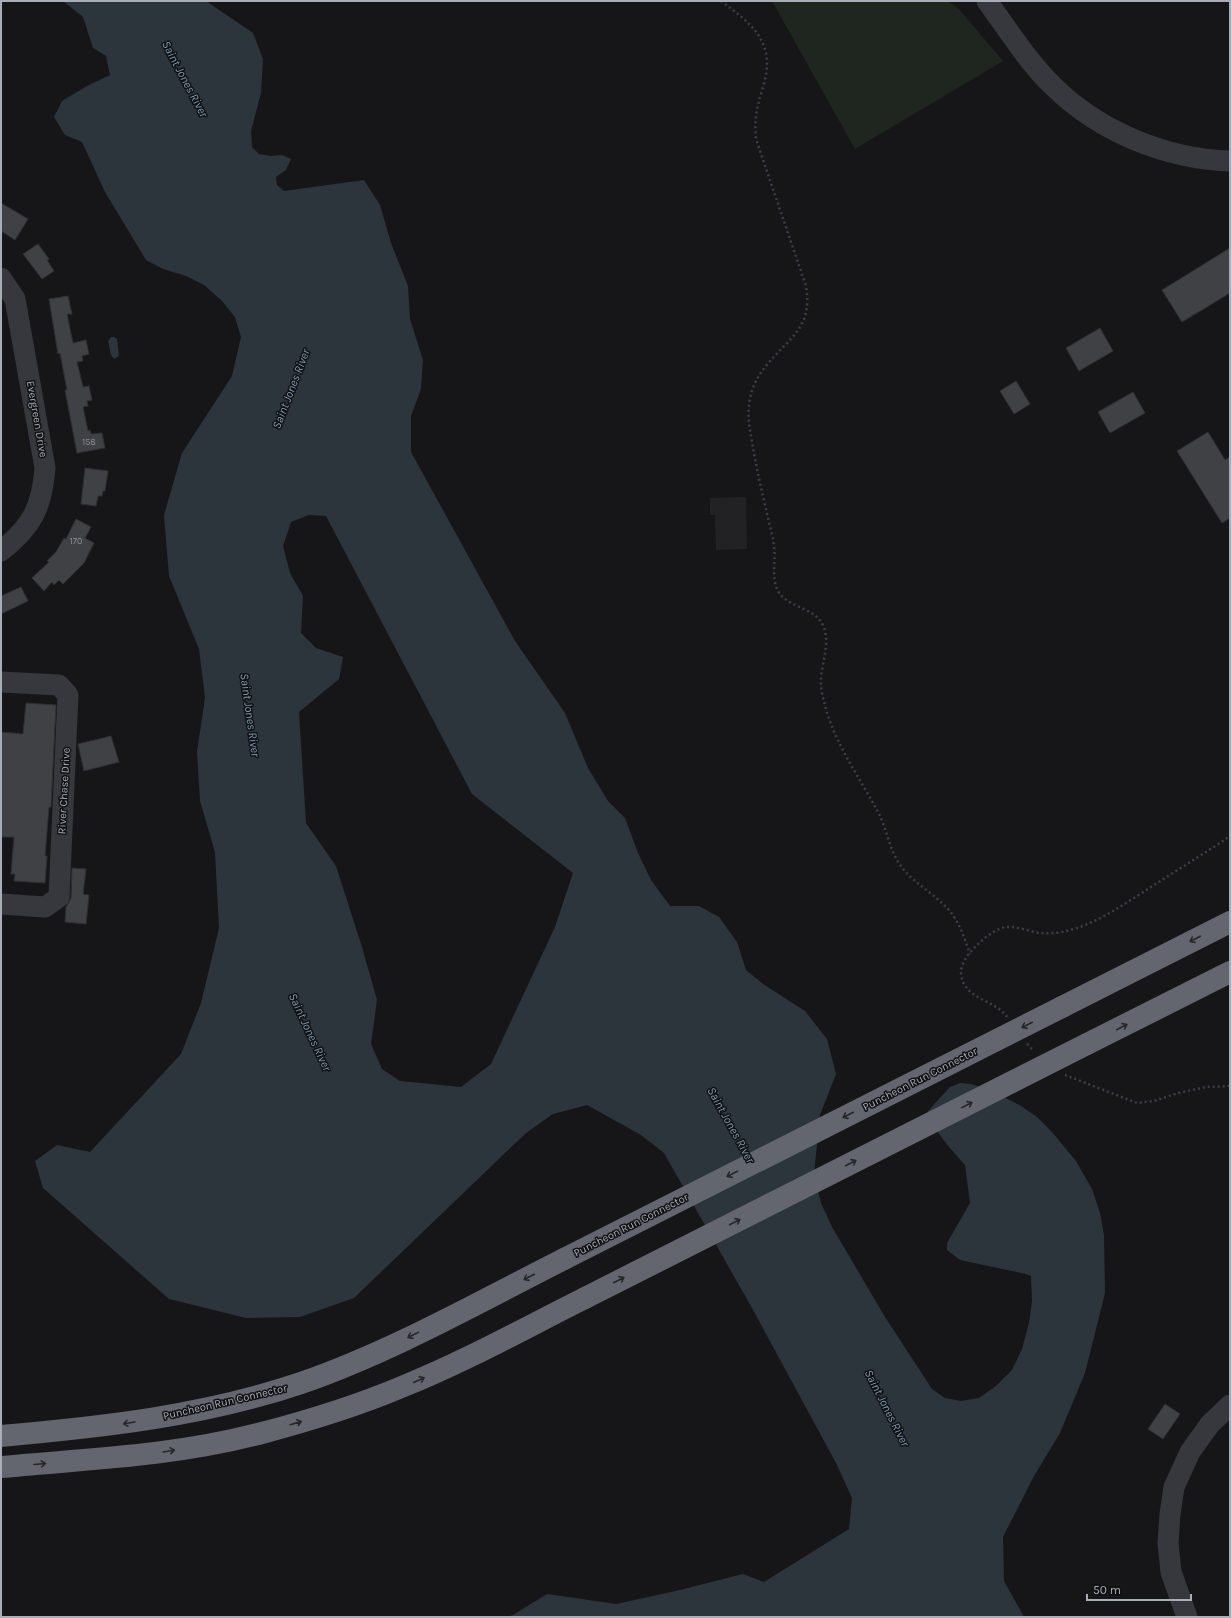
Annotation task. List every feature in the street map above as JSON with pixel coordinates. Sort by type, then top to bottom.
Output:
[{"type":"highway","name":"Puncheon Run Connector","points":[[1,1436],[88,1428],[148,1420],[265,1394],[302,1383],[378,1352],[1230,922]]},
{"type":"highway","points":[[1,1467],[173,1450],[257,1434],[325,1415],[398,1389],[445,1368],[1230,972]]},
{"type":"street","points":[[987,1],[1016,42],[1054,87],[1075,105],[1117,132],[1143,143],[1195,157],[1230,161]]},
{"type":"street","name":"Evergreen Drive","points":[[1,278],[15,299],[17,305],[45,468],[44,488],[38,506],[30,522],[18,538],[1,551]]},
{"type":"street","name":"River Chase Drive","points":[[1,682],[59,684],[68,695],[59,897],[44,907],[1,904]]},
{"type":"street","points":[[1187,1617],[1171,1572],[1168,1543],[1174,1487],[1190,1452],[1210,1424],[1230,1405]]},
{"type":"path","points":[[721,1],[750,23],[762,42],[766,57],[767,70],[756,112],[754,126],[756,139],[806,286],[808,296],[808,306],[799,330],[792,340],[766,365],[749,398],[748,412],[755,462],[774,546],[775,584],[779,593],[786,599],[816,617],[823,625],[826,651],[821,682],[824,702],[846,758],[878,811],[896,859],[913,880],[933,895],[952,914],[959,925],[970,954]]},
{"type":"shaded area","points":[[772,1],[947,1],[959,9],[1003,61],[855,149]]},
{"type":"shaded area","points":[[746,497],[747,549],[716,550],[715,515],[710,515],[710,498]]},
{"type":"water","name":"Saint Jones River","points":[[63,1],[206,1],[253,33],[263,59],[261,93],[251,131],[252,147],[259,154],[271,156],[282,155],[291,159],[286,170],[276,177],[277,185],[284,191],[364,180],[380,205],[391,243],[408,286],[410,319],[423,360],[421,389],[411,416],[411,452],[515,641],[565,713],[588,768],[608,801],[625,818],[638,853],[651,880],[670,906],[699,906],[719,917],[737,942],[746,970],[763,984],[805,1011],[827,1039],[836,1074],[820,1115],[814,1174],[821,1203],[832,1227],[885,1317],[932,1389],[945,1398],[961,1401],[979,1398],[996,1386],[1012,1370],[1022,1349],[1029,1323],[1032,1301],[1031,1276],[960,1260],[947,1250],[947,1243],[970,1203],[965,1165],[930,1122],[928,1111],[950,1087],[960,1083],[971,1084],[993,1091],[1021,1106],[1037,1117],[1052,1132],[1076,1161],[1092,1189],[1100,1213],[1104,1235],[1105,1293],[1085,1373],[1060,1433],[1034,1476],[1003,1537],[1004,1581],[1024,1617],[507,1617],[513,1615],[547,1594],[616,1604],[743,1574],[764,1582],[849,1529],[852,1498],[836,1463],[752,1308],[664,1153],[641,1135],[587,1105],[553,1114],[526,1133],[354,1298],[300,1317],[246,1318],[169,1299],[43,1188],[35,1161],[57,1145],[90,1152],[181,1054],[201,1003],[219,928],[215,852],[200,801],[197,752],[205,698],[199,649],[169,576],[164,515],[182,453],[232,376],[241,337],[235,317],[222,301],[204,285],[186,276],[163,269],[146,260],[105,192],[82,142],[65,135],[54,117],[62,101],[87,86],[110,75],[106,56],[93,48],[83,17]],"holes":[[[309,515],[326,516],[472,794],[573,873],[555,927],[491,1064],[461,1087],[400,1081],[382,1069],[371,1044],[377,1000],[362,947],[336,866],[306,823],[299,712],[339,679],[343,657],[316,648],[301,633],[303,596],[290,573],[283,546],[291,522]]]},
{"type":"water","points":[[111,337],[117,339],[119,356],[114,359],[111,355],[108,341]]},
{"type":"building","points":[[1,203],[28,219],[15,240],[1,231]]},
{"type":"building","points":[[38,244],[49,259],[47,260],[54,271],[42,279],[23,254]]},
{"type":"building","points":[[1230,248],[1230,293],[1182,322],[1162,290]]},
{"type":"building","points":[[68,296],[72,314],[67,314],[73,343],[86,340],[89,354],[82,356],[83,361],[77,362],[83,387],[89,386],[92,400],[87,401],[88,406],[83,407],[88,431],[90,430],[91,434],[102,433],[105,448],[77,453],[65,390],[67,390],[60,353],[58,354],[49,299]]},
{"type":"building","points":[[1100,328],[1113,351],[1079,371],[1066,348]]},
{"type":"building","points":[[1016,381],[1030,404],[1014,414],[1000,391]]},
{"type":"building","points":[[1133,392],[1145,413],[1110,433],[1098,412]]},
{"type":"building","points":[[1208,432],[1225,460],[1230,457],[1230,518],[1222,523],[1177,451]]},
{"type":"building","points":[[85,468],[108,471],[105,491],[103,491],[102,496],[98,496],[96,506],[81,504]]},
{"type":"building","points":[[76,519],[91,527],[85,538],[94,543],[84,563],[63,584],[59,580],[54,585],[52,582],[44,591],[32,578],[49,562],[47,561],[56,552],[64,538],[66,539]]},
{"type":"building","points":[[21,587],[28,601],[1,614],[1,596]]},
{"type":"building","points":[[26,703],[56,705],[51,807],[49,807],[45,856],[47,856],[45,883],[14,881],[15,874],[11,874],[14,837],[1,837],[1,732],[23,734]]},
{"type":"building","points":[[111,736],[119,762],[84,771],[78,744]]},
{"type":"building","points":[[72,868],[86,869],[83,894],[89,895],[86,924],[65,922],[66,907],[71,898]]},
{"type":"building","points":[[1165,1404],[1180,1414],[1163,1439],[1148,1429]]}]
